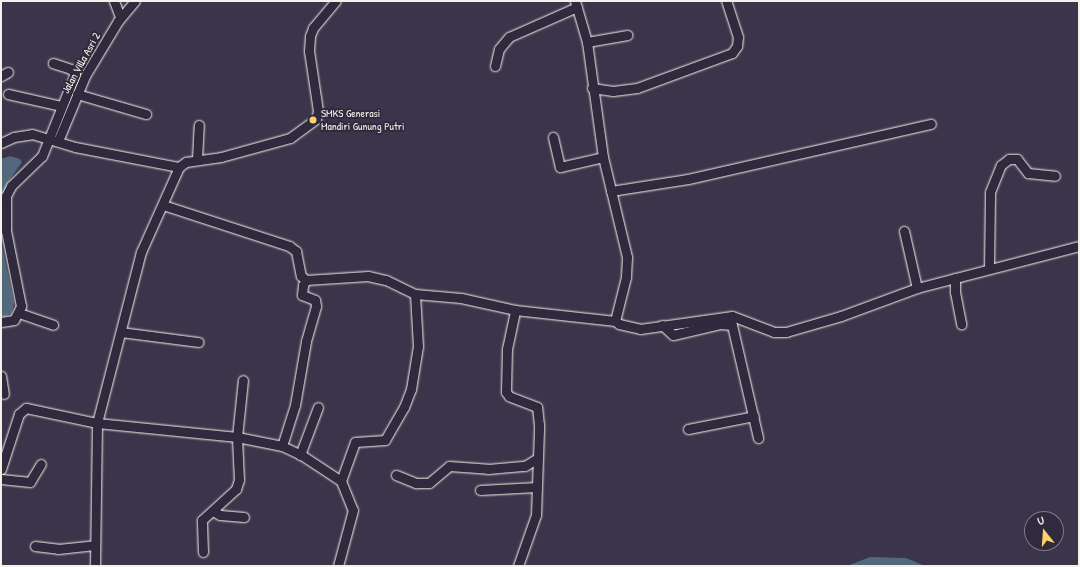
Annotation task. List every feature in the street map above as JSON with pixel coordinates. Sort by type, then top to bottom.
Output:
[{"type":"street","points":[[114,1],[120,17]]},
{"type":"street","name":"Jalan Villa Asri 2","points":[[55,139],[85,76],[120,17],[135,1]]},
{"type":"street","points":[[95,566],[97,423],[141,252],[179,166],[197,159],[221,156],[290,138],[311,125],[318,111],[309,51],[310,36],[336,1]]},
{"type":"street","points":[[592,88],[613,91],[637,88],[732,53],[737,46],[738,37],[726,1]]},
{"type":"street","points":[[495,66],[499,49],[509,37],[576,4],[587,42],[592,88],[603,157],[628,257],[626,277],[615,321]]},
{"type":"street","points":[[587,42],[627,35]]},
{"type":"street","points":[[1,322],[14,320],[20,313],[21,306],[6,231],[6,196],[11,186],[38,161],[55,139],[61,106],[70,89],[75,73],[54,63]]},
{"type":"street","points":[[8,94],[61,106]]},
{"type":"street","points":[[77,94],[146,114]]},
{"type":"street","points":[[611,191],[688,179],[931,124]]},
{"type":"street","points":[[197,159],[199,125]]},
{"type":"street","points":[[1,143],[22,135],[55,139],[102,153],[179,166]]},
{"type":"street","points":[[553,137],[560,168],[603,157]]},
{"type":"street","points":[[989,268],[990,192],[1001,165],[1009,159],[1017,159],[1028,173],[1055,176]]},
{"type":"street","points":[[163,205],[289,246],[296,251],[301,276],[306,280],[368,276],[386,280],[415,294],[461,298],[515,310],[615,321],[629,328],[732,316],[774,332],[786,332],[841,316],[917,288],[989,268],[1029,261],[1079,246]]},
{"type":"street","points":[[904,231],[917,288]]},
{"type":"street","points":[[955,278],[955,292],[961,324]]},
{"type":"street","points":[[282,446],[295,405],[306,341],[316,306],[315,300],[302,294],[306,280]]},
{"type":"street","points":[[340,481],[355,442],[385,440],[404,407],[411,389],[418,346],[415,294]]},
{"type":"street","points":[[515,310],[507,349],[506,392],[509,396],[537,407],[539,424],[536,515],[518,566]]},
{"type":"street","points":[[20,313],[53,325]]},
{"type":"street","points":[[662,325],[673,335],[720,324],[732,325],[758,438]]},
{"type":"street","points":[[121,332],[198,342]]},
{"type":"street","points":[[1,376],[4,394]]},
{"type":"street","points":[[203,552],[202,520],[236,489],[239,480],[236,437],[243,380]]},
{"type":"street","points":[[300,455],[318,407]]},
{"type":"street","points":[[1,469],[21,410],[26,408],[97,423],[236,437],[282,446],[300,455],[340,481],[352,510],[338,566]]},
{"type":"street","points":[[688,429],[754,416]]},
{"type":"street","points":[[396,475],[416,483],[429,484],[449,466],[488,469],[525,466],[538,458]]},
{"type":"street","points":[[1,479],[30,482],[41,464]]},
{"type":"street","points":[[480,490],[537,487]]},
{"type":"street","points":[[213,511],[220,515],[244,517]]},
{"type":"street","points":[[35,546],[58,549],[95,545]]},
{"type":"water","points":[[10,156],[20,159],[22,162],[8,182],[1,207],[1,159]]},
{"type":"water","points":[[1,242],[14,302],[12,313],[4,317],[1,317]]},
{"type":"water","points":[[870,557],[906,558],[925,566],[847,566]]},
{"type":"place","name":"SMKS Generasi Mandiri Gunung Putri","points":[[313,120]]}]
